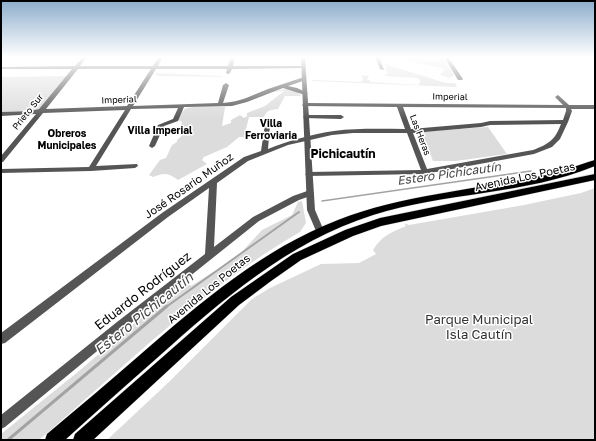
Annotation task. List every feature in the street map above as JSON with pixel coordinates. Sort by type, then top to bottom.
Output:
[{"type":"main road","name":"Avenida Los Poetas","points":[[53,440],[214,299],[271,258],[299,241],[345,220],[372,212],[403,204],[547,178],[572,172],[595,162]]},
{"type":"main road","name":"Avenida Los Poetas","points":[[81,440],[235,301],[297,257],[380,222],[595,177]]},
{"type":"main road","points":[[297,257],[310,247],[320,231]]},
{"type":"street","name":"Prieto Sur","points":[[1,160],[68,78]]},
{"type":"street","points":[[91,169],[148,78]]},
{"type":"street","points":[[304,79],[311,210],[320,231]]},
{"type":"street","name":"Imperial","points":[[1,114],[30,113],[40,111],[220,105],[245,101],[268,91],[304,79]]},
{"type":"street","points":[[220,105],[226,85]]},
{"type":"street","points":[[282,87],[294,89],[304,93]]},
{"type":"street","points":[[309,174],[425,172],[542,149],[559,139],[569,111],[568,107],[558,97]]},
{"type":"street","name":"Imperial","points":[[305,105],[595,107]]},
{"type":"street","name":"Las Heras","points":[[399,105],[425,172]]},
{"type":"street","points":[[152,146],[161,125],[176,120],[181,107]]},
{"type":"street","points":[[306,117],[342,117]]},
{"type":"street","name":"José Rosario Muñoz","points":[[1,339],[165,215],[246,159],[264,152],[307,138],[346,131],[409,131],[490,123],[565,122]]},
{"type":"street","points":[[264,152],[267,125]]},
{"type":"street","points":[[1,171],[91,169],[135,166]]},
{"type":"street","points":[[210,257],[214,181]]},
{"type":"street","name":"Eduardo Rodríguez","points":[[1,423],[121,325],[267,212],[310,193]]},
{"type":"green space","points":[[1,78],[65,78],[38,110],[1,112]]},
{"type":"green space","points":[[362,78],[368,78],[367,80],[370,80],[370,82],[419,85],[421,82],[418,78],[411,78],[429,78],[446,83],[455,83],[457,87],[312,81],[361,82],[363,80]]},
{"type":"green space","points":[[287,89],[297,91],[301,96],[285,96],[278,109],[267,112],[264,117],[249,117],[244,137],[239,137],[227,147],[204,157],[202,160],[207,164],[178,180],[167,174],[161,174],[153,177],[149,175],[160,160],[166,158],[172,145],[184,134],[178,132],[182,122],[178,120],[185,109],[198,107],[225,107],[222,126],[231,123],[231,120],[240,115],[244,118],[247,116],[247,113],[265,106],[284,91],[270,92]]},
{"type":"green space","points":[[488,127],[507,154],[456,161],[433,161],[426,143],[421,143],[415,132]]},
{"type":"green space","name":"Parque Municipal Isla Cautín","points":[[595,188],[595,440],[107,440],[170,381],[252,299],[270,288],[321,264],[359,263],[376,254],[373,250],[376,245],[383,238],[406,226],[404,223],[409,225],[524,205],[581,193]]},
{"type":"green space","points":[[302,201],[306,223],[300,232],[264,254],[197,303],[39,440],[1,440],[1,434],[79,371],[144,315],[188,282],[191,286],[237,257],[262,230],[292,215],[298,202]]},
{"type":"waterway","name":"Estero Pichicautín","points":[[322,201],[531,171]]},
{"type":"waterway","name":"Estero Pichicautín","points":[[166,307],[299,212]]},
{"type":"waterway","name":"Estero Pichicautín","points":[[8,440],[167,306]]},
{"type":"district","name":"Villa Ferroviaria","points":[[271,130]]},
{"type":"district","name":"Villa Imperial","points":[[160,131]]},
{"type":"district","name":"Obreros Municipales","points":[[67,140]]},
{"type":"district","name":"Pichicautín","points":[[343,154]]}]
